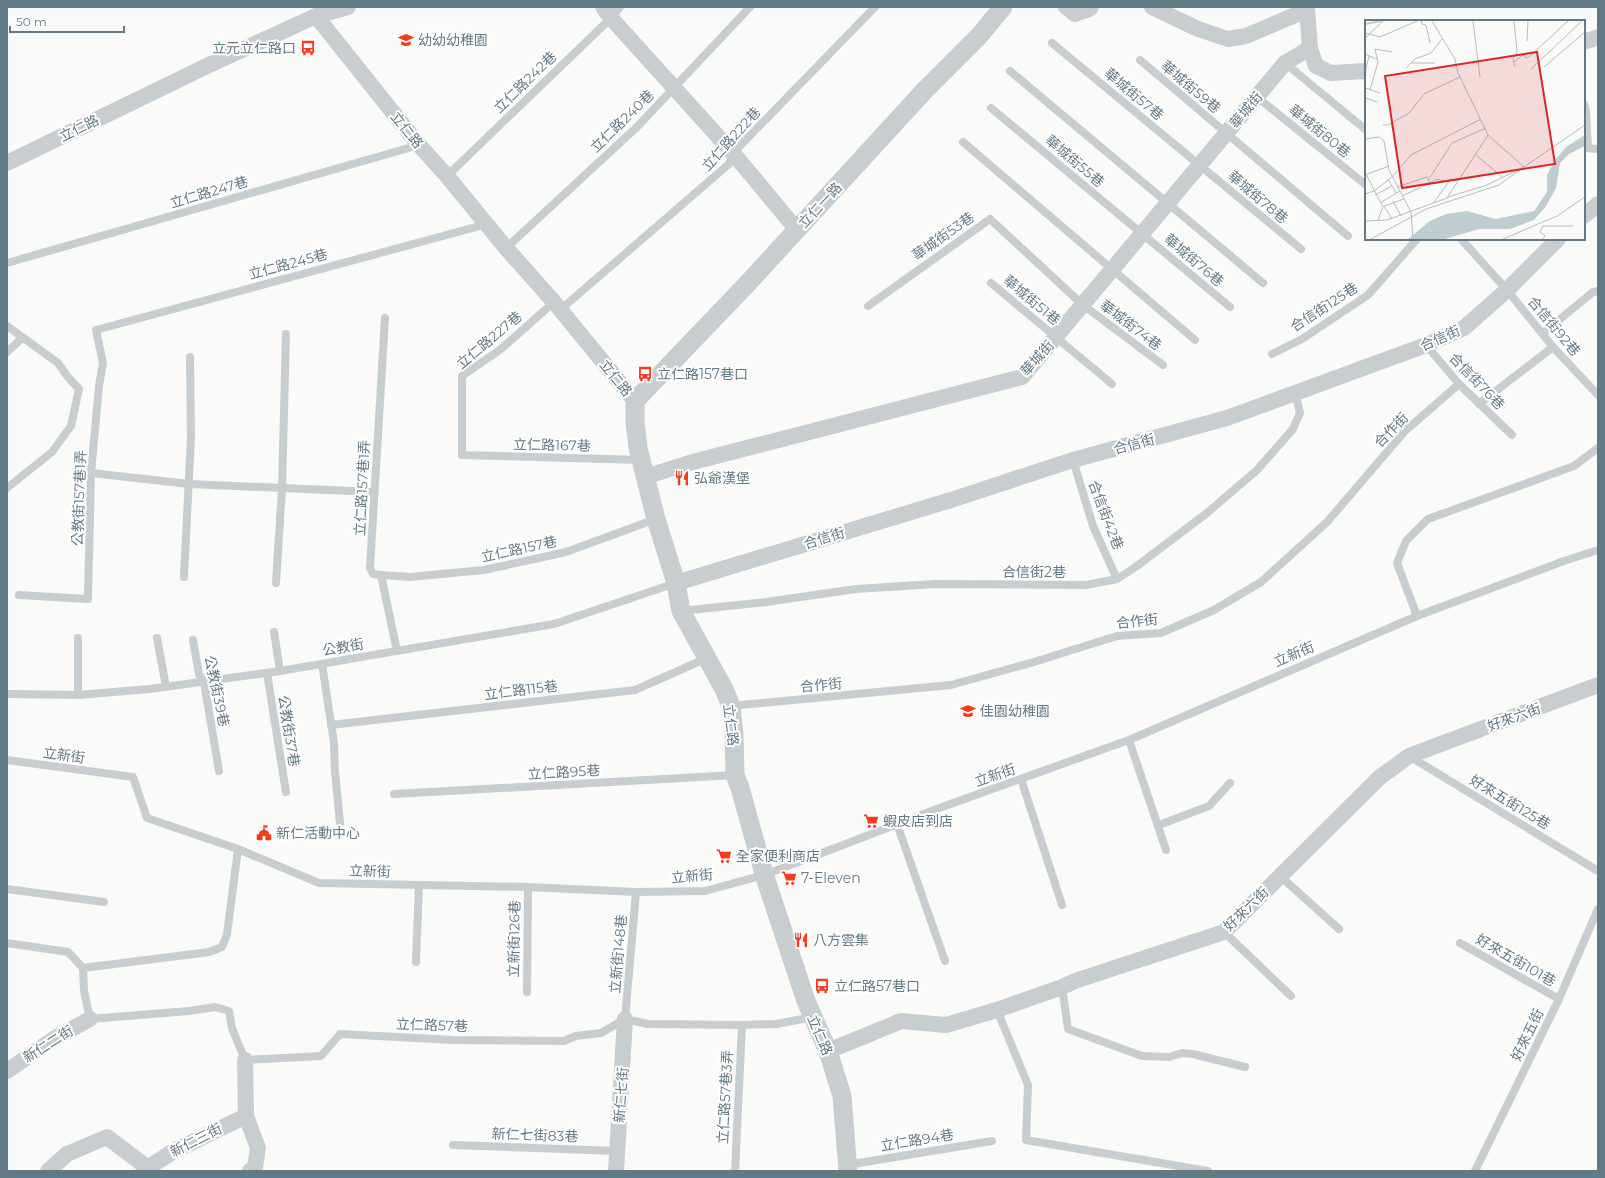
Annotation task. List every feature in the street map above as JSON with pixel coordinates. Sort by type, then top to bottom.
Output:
[{"type":"street","points":[[322,12],[348,7]]},
{"type":"street","name":"立仁一路","points":[[634,401],[797,230],[925,90],[979,36],[1003,7]]},
{"type":"street","points":[[1066,7],[1075,14],[1089,10],[1091,7]]},
{"type":"street","points":[[1152,7],[1198,29],[1228,39],[1246,36],[1307,8],[1310,48],[1316,66],[1331,73],[1365,71]]},
{"type":"street","points":[[611,11],[797,230]]},
{"type":"street","name":"立仁路","points":[[7,163],[322,12],[419,145],[557,306],[634,401],[634,422],[643,468],[656,519],[676,583],[681,611],[724,689],[731,706],[734,734],[735,775],[764,874],[806,1001],[828,1051],[842,1096],[847,1168]]},
{"type":"street","points":[[1585,42],[1598,37]]},
{"type":"street","name":"華城街","points":[[643,468],[689,463],[1022,377],[1285,63],[1310,48]]},
{"type":"street","points":[[1585,215],[1598,204]]},
{"type":"street","name":"合信街","points":[[676,583],[951,500],[1073,460],[1227,418],[1426,345],[1464,328],[1507,290],[1557,240]]},
{"type":"street","name":"好來六街","points":[[828,1051],[832,1048],[900,1021],[946,1025],[997,1010],[1075,981],[1224,932],[1380,777],[1409,756],[1598,685]]},
{"type":"street","name":"新仁二街","points":[[7,1071],[55,1038],[90,1019]]},
{"type":"street","name":"新仁七街","points":[[616,1171],[625,1019]]},
{"type":"street","points":[[245,1060],[246,1116],[258,1148],[255,1167],[250,1171]]},
{"type":"street","name":"新仁三街","points":[[48,1171],[67,1154],[107,1137],[146,1169],[172,1152],[246,1116]]},
{"type":"lane","name":"立仁路240巷","points":[[506,248],[637,127],[750,7]]},
{"type":"lane","name":"立仁路222巷","points":[[557,306],[717,176],[729,164],[733,153],[875,7]]},
{"type":"lane","name":"立仁路242巷","points":[[447,176],[611,11]]},
{"type":"lane","name":"華城街57巷","points":[[1052,43],[1199,165]]},
{"type":"lane","name":"華城街59巷","points":[[1140,60],[1348,236]]},
{"type":"lane","points":[[1285,63],[1365,129]]},
{"type":"lane","points":[[1010,71],[1263,283]]},
{"type":"lane","name":"華城街80巷","points":[[1257,97],[1365,184]]},
{"type":"lane","name":"華城街55巷","points":[[991,108],[1142,234]]},
{"type":"lane","points":[[1585,108],[1586,148],[1598,149]]},
{"type":"lane","points":[[963,142],[1195,340]]},
{"type":"lane","name":"立仁路247巷","points":[[7,263],[419,145]]},
{"type":"lane","name":"華城街78巷","points":[[1199,165],[1301,250]]},
{"type":"lane","name":"華城街53巷","points":[[868,306],[990,219],[1083,305]]},
{"type":"lane","name":"立仁路245巷","points":[[96,330],[486,224]]},
{"type":"lane","name":"華城街76巷","points":[[1142,234],[1230,306]]},
{"type":"lane","name":"合信街125巷","points":[[1272,354],[1302,338],[1368,295],[1416,240]]},
{"type":"lane","name":"合信街92巷","points":[[1461,240],[1507,290],[1553,347],[1598,395]]},
{"type":"lane","name":"華城街51巷","points":[[991,283],[1112,384]]},
{"type":"lane","points":[[1542,333],[1593,292],[1598,291]]},
{"type":"lane","name":"華城街74巷","points":[[1083,305],[1163,365]]},
{"type":"lane","name":"立仁路227巷","points":[[462,455],[462,376],[501,349],[557,306]]},
{"type":"lane","name":"立仁路157巷1弄","points":[[385,318],[370,568],[373,574],[381,576],[397,651]]},
{"type":"lane","points":[[7,326],[58,363],[66,376],[79,389],[71,426],[56,447],[52,452],[7,488]]},
{"type":"lane","name":"公教街157巷1弄","points":[[19,595],[88,599],[91,473],[99,386],[103,363],[96,330]]},
{"type":"lane","points":[[276,583],[282,489],[286,334]]},
{"type":"lane","points":[[7,352],[22,338]]},
{"type":"lane","name":"合信街76巷","points":[[1426,345],[1478,404],[1512,435]]},
{"type":"lane","points":[[1478,404],[1553,347]]},
{"type":"lane","points":[[184,577],[191,437],[190,357]]},
{"type":"lane","name":"合作街","points":[[731,706],[951,685],[1034,662],[1117,636],[1160,634],[1214,610],[1261,582],[1322,527],[1405,431],[1459,384]]},
{"type":"lane","name":"合信街2巷","points":[[681,611],[766,602],[856,589],[935,584],[1086,585],[1117,579],[1137,566],[1207,513],[1257,470],[1293,429],[1300,413],[1295,392]]},
{"type":"lane","points":[[1417,616],[1397,563],[1406,541],[1428,520],[1574,466],[1598,448]]},
{"type":"lane","name":"立仁路167巷","points":[[462,455],[643,468]]},
{"type":"lane","name":"合信街42巷","points":[[1073,460],[1093,526],[1117,579]]},
{"type":"lane","points":[[91,473],[189,484],[374,492]]},
{"type":"lane","name":"立仁路157巷","points":[[381,576],[410,577],[484,570],[566,552],[656,519]]},
{"type":"lane","name":"立新街","points":[[7,760],[133,777],[147,818],[238,849],[319,883],[528,887],[636,892],[705,891],[764,874],[1129,740],[1417,616],[1564,561],[1598,550]]},
{"type":"lane","name":"公教街","points":[[7,694],[78,695],[166,688],[280,671],[554,624],[676,583]]},
{"type":"lane","points":[[274,632],[280,671]]},
{"type":"lane","points":[[78,638],[78,695]]},
{"type":"lane","points":[[157,638],[166,688]]},
{"type":"lane","name":"公教街39巷","points":[[192,640],[199,674],[204,682],[219,771]]},
{"type":"lane","name":"立仁路115巷","points":[[331,725],[635,690],[707,658]]},
{"type":"lane","points":[[322,664],[334,743],[340,823]]},
{"type":"lane","name":"公教街37巷","points":[[267,673],[286,792]]},
{"type":"lane","points":[[1129,740],[1159,825],[1166,850]]},
{"type":"lane","name":"好來五街125巷","points":[[1409,756],[1598,871]]},
{"type":"lane","name":"立仁路95巷","points":[[394,794],[735,775]]},
{"type":"lane","points":[[1022,779],[1062,904]]},
{"type":"lane","points":[[1159,825],[1209,806],[1230,783]]},
{"type":"lane","points":[[897,824],[945,961]]},
{"type":"lane","points":[[83,968],[209,952],[222,947],[227,934],[238,849]]},
{"type":"lane","points":[[1280,876],[1339,929]]},
{"type":"lane","points":[[416,962],[419,885]]},
{"type":"lane","name":"立新街126巷","points":[[526,992],[528,887]]},
{"type":"lane","points":[[7,889],[104,902]]},
{"type":"lane","name":"立新街148巷","points":[[625,1019],[636,892]]},
{"type":"lane","name":"好來五街","points":[[1475,1171],[1559,999],[1598,909]]},
{"type":"lane","points":[[1224,932],[1291,996]]},
{"type":"lane","name":"好來五街101巷","points":[[1460,942],[1559,999]]},
{"type":"lane","points":[[7,943],[68,952],[83,968],[84,991],[90,1019],[189,1011],[214,1007],[229,1012],[232,1028],[245,1060]]},
{"type":"lane","points":[[1062,987],[1069,1024],[1068,1029],[1142,1056],[1169,1057],[1182,1052],[1245,1067]]},
{"type":"lane","points":[[997,1010],[1028,1085],[1026,1140],[1208,1171]]},
{"type":"lane","points":[[625,1019],[648,1024],[742,1025],[776,1024],[813,1017]]},
{"type":"lane","name":"立仁路57巷","points":[[245,1060],[321,1056],[340,1034],[454,1040],[564,1041],[576,1036],[601,1033],[625,1019]]},
{"type":"lane","name":"立仁路57巷3弄","points":[[735,1171],[742,1025]]},
{"type":"lane","name":"立仁路94巷","points":[[847,1168],[992,1141]]},
{"type":"lane","name":"新仁七街83巷","points":[[453,1145],[617,1151]]},
{"type":"place","name":"幼幼幼稚園","points":[[406,40]]},
{"type":"place","name":"立元立仁路口","points":[[308,48]]},
{"type":"place","name":"立仁路157巷口","points":[[645,374]]},
{"type":"place","name":"弘爺漢堡","points":[[682,478]]},
{"type":"place","name":"佳園幼稚園","points":[[968,711]]},
{"type":"place","name":"蝦皮店到店","points":[[871,821]]},
{"type":"place","name":"新仁活動中心","points":[[264,833]]},
{"type":"place","name":"全家便利商店","points":[[724,856]]},
{"type":"place","name":"7-Eleven","points":[[789,878]]},
{"type":"place","name":"八方雲集","points":[[801,940]]},
{"type":"place","name":"立仁路57巷口","points":[[822,986]]}]
